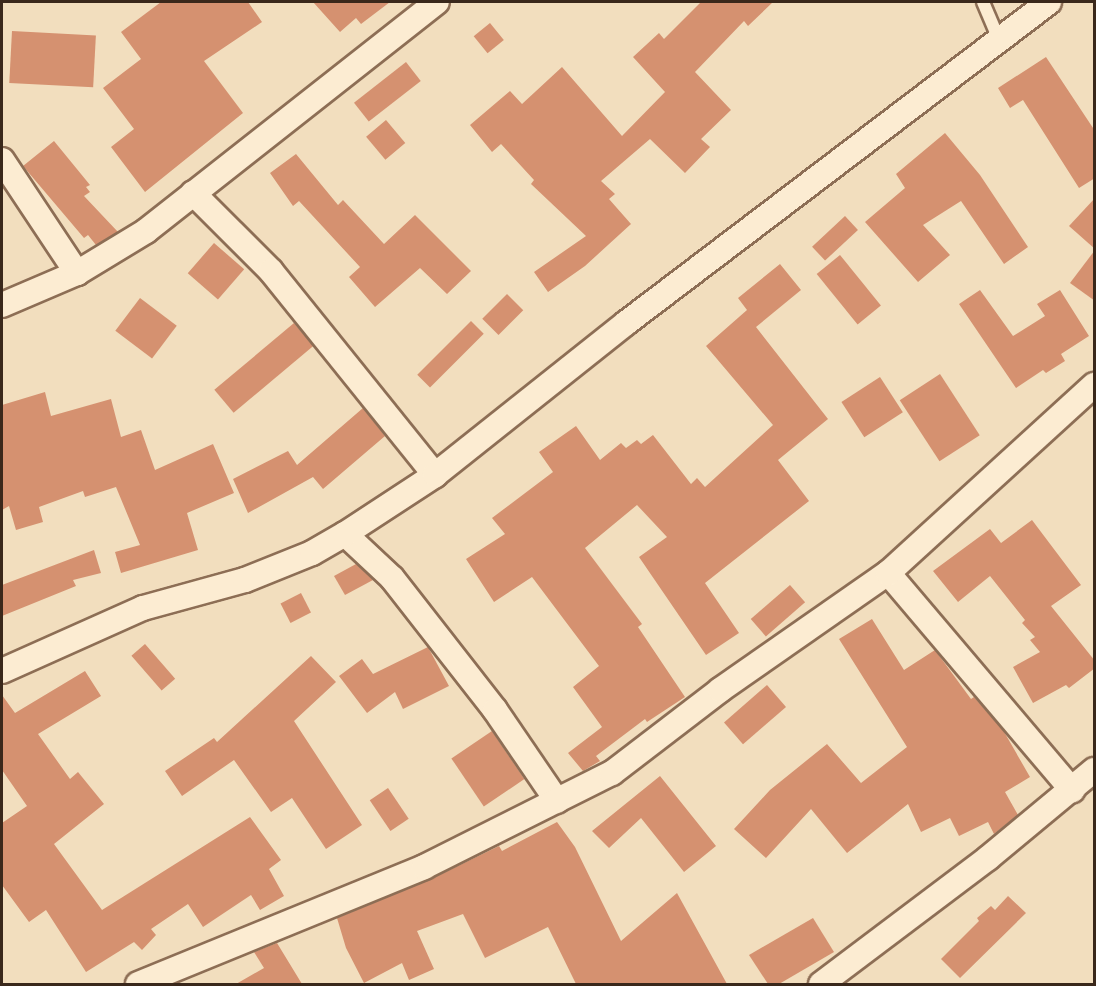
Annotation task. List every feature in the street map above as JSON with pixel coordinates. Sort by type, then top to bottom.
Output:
[{"type":"street","points":[[2,305],[77,273],[146,231],[437,2]]},
{"type":"street","points":[[2,671],[143,608],[245,580],[312,553],[345,534],[435,475],[626,323],[998,38],[1050,2]]},
{"type":"street","points":[[2,160],[77,273]]},
{"type":"street","points":[[193,193],[271,271],[435,475]]},
{"type":"street","points":[[138,984],[424,867],[612,773],[720,690],[888,573],[1095,386]]},
{"type":"street","points":[[345,534],[392,578],[495,710],[557,801]]},
{"type":"street","points":[[888,573],[1072,790]]},
{"type":"street","points":[[821,984],[1095,770]]},
{"type":"lane","points":[[984,2],[998,38]]},
{"type":"building","points":[[161,2],[248,2],[262,22],[204,61],[243,113],[145,192],[111,147],[134,129],[103,88],[141,59],[121,32]]},
{"type":"building","points":[[313,2],[390,2],[361,24],[356,18],[340,32]]},
{"type":"building","points":[[701,2],[773,2],[748,26],[744,21],[695,72],[731,110],[701,139],[710,147],[685,173],[650,139],[601,181],[615,194],[609,199],[631,224],[585,266],[548,292],[534,272],[586,236],[531,184],[534,180],[501,144],[492,152],[470,125],[510,91],[522,104],[562,67],[622,136],[665,92],[633,57],[659,33],[664,39]]},
{"type":"building","points":[[490,23],[504,40],[488,53],[474,36]]},
{"type":"building","points":[[12,31],[96,35],[93,87],[9,83]]},
{"type":"building","points":[[1046,57],[1095,131],[1095,178],[1079,188],[1023,100],[1010,108],[998,88]]},
{"type":"building","points":[[406,62],[421,81],[369,122],[354,103]]},
{"type":"building","points":[[386,120],[405,143],[385,160],[366,137]]},
{"type":"building","points":[[945,133],[980,175],[1028,247],[1004,264],[961,201],[923,225],[950,255],[918,282],[865,222],[905,188],[896,174]]},
{"type":"building","points":[[54,141],[90,185],[86,187],[90,192],[84,196],[118,232],[96,245],[88,235],[84,238],[23,166]]},
{"type":"building","points":[[296,154],[338,205],[343,200],[384,244],[415,215],[471,271],[447,294],[420,268],[375,307],[349,277],[360,267],[299,201],[293,206],[270,173]]},
{"type":"building","points":[[1095,198],[1095,249],[1069,226]]},
{"type":"building","points":[[845,216],[858,230],[825,261],[812,247]]},
{"type":"building","points":[[214,243],[244,269],[218,299],[188,273]]},
{"type":"building","points":[[1095,250],[1095,301],[1070,283]]},
{"type":"building","points":[[840,255],[881,306],[858,324],[817,274]]},
{"type":"building","points":[[780,264],[801,290],[756,327],[828,419],[778,460],[809,501],[705,583],[739,633],[706,655],[639,557],[667,537],[637,505],[585,548],[642,624],[638,627],[685,697],[647,722],[645,719],[596,756],[600,761],[583,771],[568,753],[602,727],[573,687],[599,666],[532,577],[494,602],[466,559],[505,534],[492,518],[553,472],[539,452],[576,426],[600,460],[621,443],[626,448],[637,440],[641,444],[653,435],[691,484],[697,478],[705,487],[773,425],[706,346],[747,310],[738,298]]},
{"type":"building","points":[[980,290],[1013,336],[1045,316],[1037,304],[1060,290],[1089,336],[1061,354],[1065,361],[1046,373],[1043,370],[1016,388],[959,304]]},
{"type":"building","points":[[507,294],[523,310],[499,335],[482,319]]},
{"type":"building","points":[[140,298],[177,326],[152,358],[115,331]]},
{"type":"building","points":[[471,321],[484,334],[430,387],[417,375]]},
{"type":"building","points":[[294,323],[313,346],[234,413],[214,390]]},
{"type":"building","points":[[940,374],[980,435],[940,461],[900,400]]},
{"type":"building","points":[[880,377],[903,412],[864,437],[841,402]]},
{"type":"building","points":[[45,392],[51,416],[111,399],[121,437],[141,430],[155,470],[213,444],[234,493],[187,513],[198,550],[121,573],[115,552],[140,545],[116,487],[85,497],[83,491],[39,507],[43,522],[16,530],[9,506],[2,510],[2,405]]},
{"type":"building","points":[[363,408],[385,436],[323,489],[313,477],[248,513],[233,479],[288,451],[297,465]]},
{"type":"building","points":[[1032,520],[1081,585],[1051,606],[1095,661],[1095,668],[1069,688],[1066,685],[1033,703],[1013,667],[1040,652],[1030,640],[1035,637],[1022,623],[1025,620],[990,576],[958,602],[933,571],[990,529],[1001,543]]},
{"type":"building","points":[[94,550],[101,573],[73,580],[76,586],[2,616],[2,585]]},
{"type":"building","points":[[356,564],[373,580],[345,595],[334,576]]},
{"type":"building","points":[[790,585],[805,602],[766,636],[751,619]]},
{"type":"building","points":[[301,593],[311,613],[290,623],[281,603]]},
{"type":"building","points":[[872,619],[904,670],[935,650],[971,699],[974,697],[1003,730],[1030,777],[1005,792],[1018,815],[994,834],[988,822],[959,836],[950,818],[921,832],[908,804],[847,853],[811,809],[766,858],[734,829],[770,790],[827,744],[861,783],[907,747],[839,639]]},
{"type":"building","points":[[145,644],[175,679],[162,691],[131,656]]},
{"type":"building","points":[[428,647],[449,686],[403,709],[395,692],[367,713],[339,676],[362,659],[373,674]]},
{"type":"building","points":[[311,656],[336,682],[294,721],[362,825],[326,849],[292,798],[271,812],[234,760],[182,796],[165,771],[214,738],[217,742]]},
{"type":"building","points":[[85,671],[101,696],[38,734],[70,779],[78,772],[104,804],[54,844],[102,910],[250,817],[281,860],[269,869],[284,896],[260,910],[251,895],[203,927],[188,904],[151,929],[156,935],[142,950],[134,942],[86,972],[46,910],[29,922],[2,885],[2,823],[27,806],[2,770],[2,695],[15,713]]},
{"type":"building","points":[[767,685],[786,707],[743,744],[724,722]]},
{"type":"building","points":[[492,731],[524,779],[484,806],[451,758]]},
{"type":"building","points":[[660,776],[716,846],[684,872],[641,818],[609,848],[592,831]]},
{"type":"building","points":[[388,788],[409,819],[390,831],[370,800]]},
{"type":"building","points":[[557,822],[575,847],[621,941],[677,893],[727,984],[576,984],[548,927],[485,958],[463,914],[417,931],[434,969],[409,980],[402,963],[364,983],[346,948],[337,918],[429,880],[499,846],[502,851]]},
{"type":"building","points":[[1008,896],[1026,913],[960,978],[941,959],[979,921],[977,918],[991,906],[995,910]]},
{"type":"building","points":[[813,918],[834,952],[779,984],[768,984],[749,955]]},
{"type":"building","points":[[277,943],[302,984],[236,984],[264,968],[254,952]]}]
